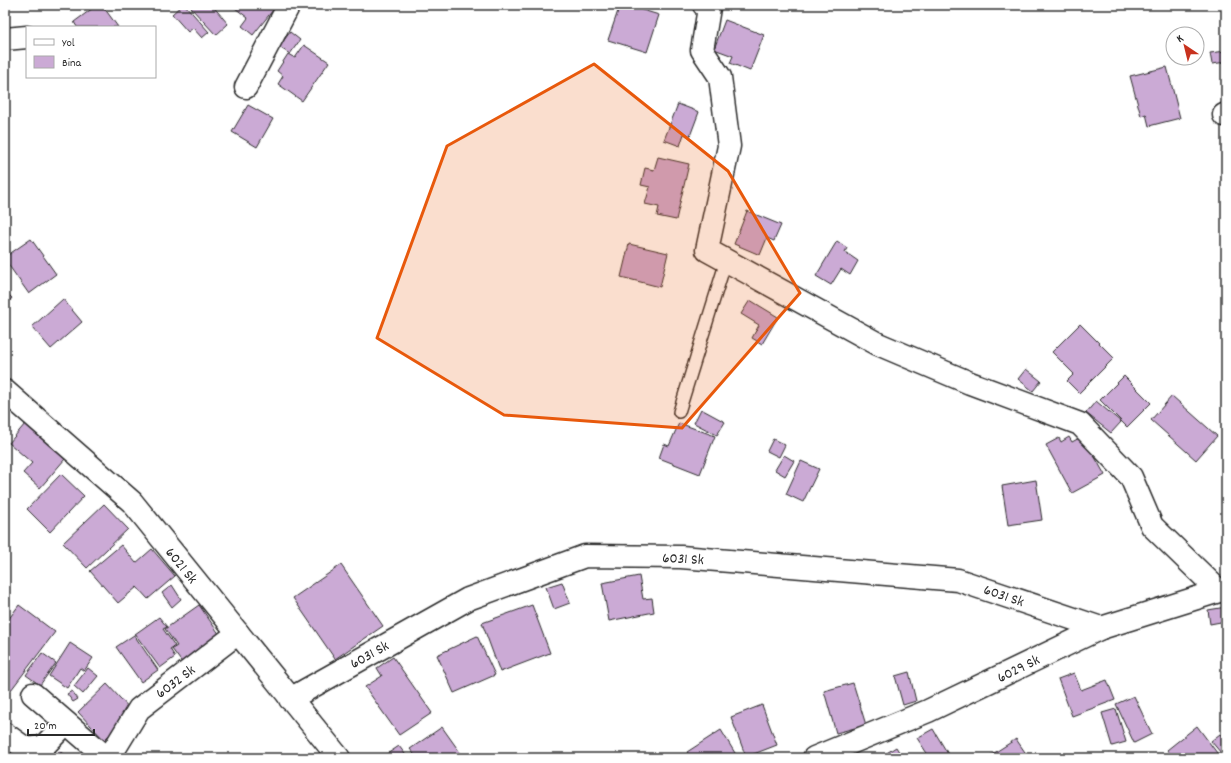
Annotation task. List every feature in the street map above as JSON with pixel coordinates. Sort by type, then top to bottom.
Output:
[{"type":"street","points":[[246,86],[289,5]]},
{"type":"street","points":[[704,5],[709,8],[702,50],[720,77],[729,146],[707,250],[878,344],[970,383],[1080,424],[1132,477],[1152,526],[1223,590]]},
{"type":"street","points":[[5,38],[26,37]]},
{"type":"street","name":"6021 Sk","points":[[5,391],[132,502],[339,758]]},
{"type":"street","name":"6031 Sk","points":[[290,699],[468,599],[585,556],[681,557],[958,580],[1101,628]]},
{"type":"street","name":"6029 Sk","points":[[814,758],[928,711],[1101,628],[1223,590]]},
{"type":"street","name":"6032 Sk","points":[[108,758],[139,709],[238,633]]},
{"type":"street","points":[[33,694],[108,758]]},
{"type":"street","points":[[5,734],[26,749],[42,747],[66,723]]},
{"type":"lane","points":[[679,412],[726,261]]},
{"type":"highlighted area","points":[[594,64],[728,171],[800,293],[682,428],[504,415],[377,338],[447,146]]},
{"type":"building","points":[[97,5],[102,5],[117,26],[76,26],[74,22]]},
{"type":"building","points":[[182,5],[185,5],[209,32],[202,38],[193,28],[188,32],[172,14]]},
{"type":"building","points":[[194,5],[212,5],[228,24],[216,35],[191,8]]},
{"type":"building","points":[[238,5],[277,5],[253,35],[242,26],[248,18],[235,8]]},
{"type":"building","points":[[620,5],[626,5],[659,15],[647,52],[608,40]]},
{"type":"building","points":[[725,20],[764,35],[750,71],[730,63],[733,56],[714,49]]},
{"type":"building","points":[[290,32],[300,40],[290,54],[279,47]]},
{"type":"building","points":[[304,45],[329,62],[302,101],[278,84],[283,76],[277,71],[288,54],[295,58]]},
{"type":"building","points":[[1226,51],[1226,62],[1212,64],[1210,53]]},
{"type":"building","points":[[1167,67],[1180,118],[1149,126],[1146,114],[1141,116],[1130,76]]},
{"type":"building","points":[[678,104],[699,112],[690,136],[684,134],[680,146],[664,140]]},
{"type":"building","points":[[248,105],[273,119],[257,147],[232,132]]},
{"type":"building","points":[[658,157],[689,164],[676,220],[657,216],[659,207],[645,204],[650,187],[641,185],[645,168],[654,170]]},
{"type":"building","points":[[747,211],[781,225],[774,241],[767,238],[760,255],[734,244]]},
{"type":"building","points":[[31,239],[56,274],[29,294],[5,260],[5,257]]},
{"type":"building","points":[[837,241],[847,248],[845,252],[858,261],[850,275],[841,269],[831,285],[816,276]]},
{"type":"building","points":[[629,244],[668,253],[660,287],[621,277]]},
{"type":"building","points":[[5,291],[12,298],[5,306]]},
{"type":"building","points":[[63,299],[82,322],[51,349],[32,327]]},
{"type":"building","points":[[750,300],[778,317],[762,344],[752,338],[759,325],[741,314]]},
{"type":"building","points":[[1080,324],[1114,358],[1079,393],[1067,381],[1074,374],[1052,352]]},
{"type":"building","points":[[1026,369],[1041,381],[1033,391],[1018,379]]},
{"type":"building","points":[[1124,376],[1151,403],[1127,427],[1100,400]]},
{"type":"building","points":[[1172,396],[1217,436],[1196,460],[1151,420]]},
{"type":"building","points":[[1096,401],[1121,422],[1111,433],[1086,413]]},
{"type":"building","points":[[701,409],[725,422],[717,435],[694,423]]},
{"type":"building","points":[[679,423],[715,436],[700,474],[659,458],[664,444],[669,446]]},
{"type":"building","points":[[25,424],[65,459],[40,488],[23,473],[32,463],[9,443]]},
{"type":"building","points":[[1083,436],[1105,475],[1072,493],[1046,445],[1059,438],[1061,442],[1069,437],[1072,442]]},
{"type":"building","points":[[773,439],[785,445],[779,457],[767,451]]},
{"type":"building","points":[[784,455],[794,461],[785,476],[775,470]]},
{"type":"building","points":[[801,461],[819,469],[803,502],[786,494]]},
{"type":"building","points":[[61,474],[84,496],[50,532],[27,509]]},
{"type":"building","points":[[1036,480],[1042,520],[1008,525],[1002,486]]},
{"type":"building","points":[[104,504],[128,529],[87,568],[63,543]]},
{"type":"building","points":[[121,545],[136,563],[152,549],[175,576],[148,599],[137,587],[118,603],[90,571]]},
{"type":"building","points":[[341,565],[383,626],[335,659],[293,598]]},
{"type":"building","points":[[639,576],[643,599],[652,598],[654,612],[609,621],[602,583]]},
{"type":"building","points":[[562,582],[570,603],[554,609],[546,587]]},
{"type":"building","points":[[172,585],[181,599],[172,607],[162,593]]},
{"type":"building","points":[[19,605],[55,632],[11,690],[5,686],[5,624]]},
{"type":"building","points":[[199,605],[222,638],[183,664],[172,649],[177,646],[165,629]]},
{"type":"building","points":[[532,605],[550,653],[500,672],[482,623]]},
{"type":"building","points":[[1226,607],[1226,621],[1210,624],[1208,610]]},
{"type":"building","points":[[159,617],[167,627],[163,629],[175,646],[170,649],[175,657],[160,668],[135,634]]},
{"type":"building","points":[[134,635],[158,670],[141,682],[116,647]]},
{"type":"building","points":[[477,636],[495,675],[454,693],[437,655]]},
{"type":"building","points":[[70,643],[93,658],[84,671],[80,668],[67,688],[49,676]]},
{"type":"building","points":[[42,653],[56,663],[40,685],[26,675]]},
{"type":"building","points":[[393,657],[432,713],[399,735],[365,687],[382,676],[377,668]]},
{"type":"building","points":[[88,668],[98,676],[83,694],[74,686]]},
{"type":"building","points":[[909,672],[916,701],[903,705],[895,676]]},
{"type":"building","points":[[1074,673],[1081,690],[1107,680],[1115,700],[1072,716],[1058,679]]},
{"type":"building","points":[[853,683],[866,725],[836,733],[824,691]]},
{"type":"building","points":[[107,684],[133,712],[104,740],[78,712]]},
{"type":"building","points":[[72,691],[78,699],[73,702],[67,694]]},
{"type":"building","points":[[1134,696],[1152,734],[1134,743],[1116,704]]},
{"type":"building","points":[[762,705],[777,745],[746,757],[731,717]]},
{"type":"building","points":[[1116,709],[1126,742],[1112,746],[1102,713]]},
{"type":"building","points":[[1197,726],[1220,757],[1173,758],[1167,750]]},
{"type":"building","points":[[442,727],[464,758],[417,758],[410,749]]},
{"type":"building","points":[[933,729],[948,754],[942,758],[930,758],[917,738]]},
{"type":"building","points":[[721,730],[738,758],[691,758],[687,752]]},
{"type":"building","points":[[1220,734],[1226,742],[1226,749],[1221,753],[1211,741]]},
{"type":"building","points":[[1016,739],[1029,758],[988,757]]},
{"type":"building","points":[[399,746],[408,758],[381,758]]},
{"type":"building","points":[[896,747],[903,758],[879,758]]},
{"type":"building","points":[[59,751],[69,758],[54,758]]}]
